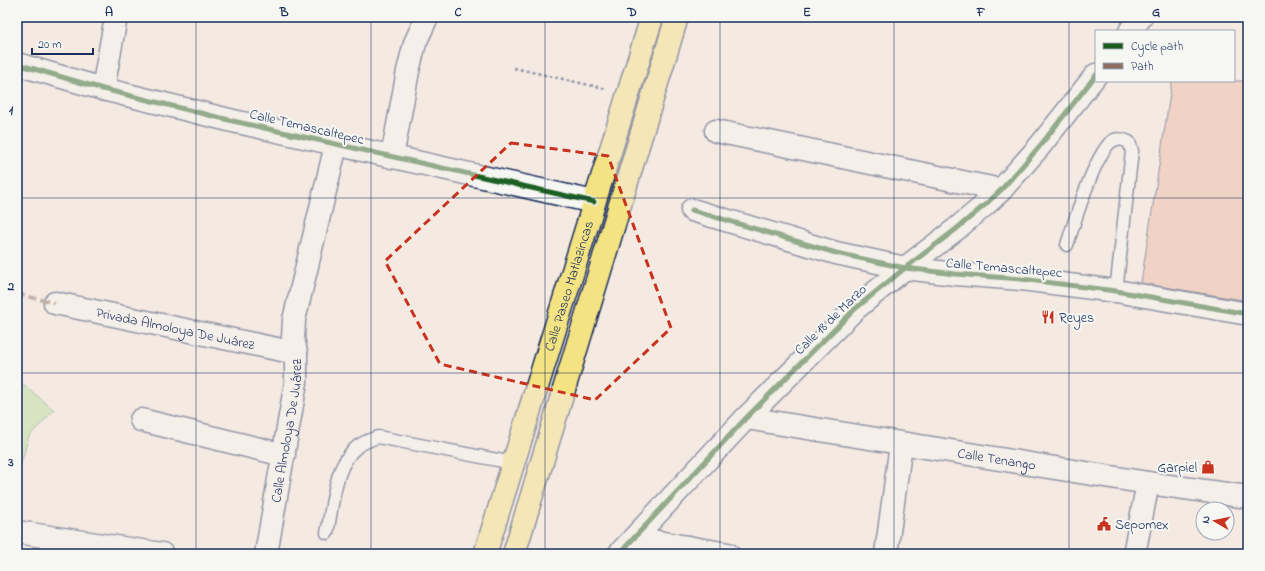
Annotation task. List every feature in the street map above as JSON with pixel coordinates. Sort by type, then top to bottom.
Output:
[{"type":"highway","name":"Calle Paseo Matlazincas","points":[[485,554],[652,17]]},
{"type":"highway","name":"Calle Paseo Matlazincas","points":[[514,554],[677,17]]},
{"type":"street","points":[[103,89],[116,17]]},
{"type":"street","points":[[392,157],[408,71],[415,43],[427,17]]},
{"type":"street","points":[[1131,30],[1141,17]]},
{"type":"street","name":"Calle Temascaltepec","points":[[17,64],[103,89],[233,121],[594,202]]},
{"type":"street","name":"Calle 18 de Marzo","points":[[619,554],[746,418],[855,309],[955,230],[1001,190],[1039,147],[1095,76]]},
{"type":"street","points":[[716,131],[1001,190]]},
{"type":"street","name":"Calle Almoloya De Juárez","points":[[266,554],[296,382],[296,353],[293,338],[294,320],[336,145]]},
{"type":"street","name":"Calle Temascaltepec","points":[[692,210],[836,253],[905,268],[955,274],[1021,279],[1116,291],[1248,314]]},
{"type":"street","name":"Privada Almoloya De Juárez","points":[[55,303],[296,353]]},
{"type":"street","name":"Calle Tenango","points":[[746,418],[1148,483],[1248,497]]},
{"type":"street","points":[[141,420],[284,455]]},
{"type":"street","points":[[886,554],[901,444]]},
{"type":"street","points":[[1134,554],[1148,483]]},
{"type":"street","points":[[17,532],[94,548],[162,554]]},
{"type":"street","points":[[635,538],[728,554]]},
{"type":"lane","points":[[1067,245],[1083,196],[1102,154],[1114,140],[1129,142],[1132,151],[1116,291]]},
{"type":"lane","points":[[327,533],[338,476],[346,458],[359,446],[378,437],[513,462]]},
{"type":"path","points":[[514,68],[629,94]]},
{"type":"highlighted area","points":[[511,143],[608,156],[671,328],[595,400],[440,364],[385,261]]},
{"type":"green space","points":[[17,379],[54,410],[29,436],[17,478]]},
{"type":"building","points":[[1248,81],[1248,301],[1141,283],[1172,82]]},
{"type":"marked path","points":[[17,294],[55,303]]},
{"type":"cycle path","points":[[17,64],[103,89],[233,121],[594,202]]},
{"type":"cycle path","points":[[619,554],[746,418],[855,309],[955,230],[1001,190],[1039,147],[1095,76]]},
{"type":"cycle path","points":[[692,210],[836,253],[905,268],[955,274],[1021,279],[1116,291],[1248,314]]},
{"type":"place","name":"Reyes","points":[[1048,317]]},
{"type":"place","name":"Garpiel","points":[[1208,467]]},
{"type":"place","name":"Sepomex","points":[[1104,524]]}]
